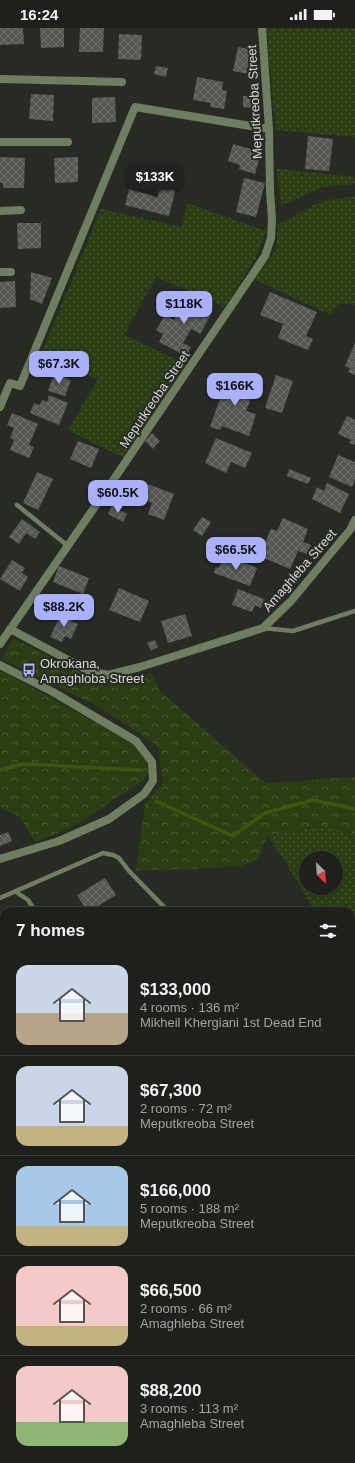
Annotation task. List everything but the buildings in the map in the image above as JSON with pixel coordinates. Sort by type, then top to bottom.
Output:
[{"type":"street","name":"Meputkreoba Street","points":[[0,644],[265,256],[271,238],[272,219],[269,129],[262,28]]},
{"type":"street","points":[[0,79],[122,82]]},
{"type":"street","points":[[0,407],[10,383],[20,386],[135,107],[269,129]]},
{"type":"street","points":[[0,142],[68,142]]},
{"type":"street","points":[[0,211],[21,210]]},
{"type":"street","points":[[0,272],[12,272]]},
{"type":"street","name":"Amaghleba Street","points":[[10,629],[89,671],[108,675],[140,667],[263,628],[291,601],[350,530],[355,520]]},
{"type":"street","points":[[0,665],[53,692],[136,741],[152,762],[153,781],[144,794],[109,819],[59,841],[0,859]]},
{"type":"lane","points":[[17,505],[68,546]]},
{"type":"lane","points":[[263,628],[293,631],[355,611]]},
{"type":"lane","points":[[0,898],[103,853],[119,858],[129,871],[164,907]]},
{"type":"lane","points":[[16,892],[28,900],[32,907]]},
{"type":"green space","points":[[266,28],[355,28],[355,137],[276,130]]},
{"type":"green space","points":[[277,169],[355,177],[355,184],[322,187],[281,206]]},
{"type":"green space","points":[[355,196],[355,305],[339,303],[331,315],[254,279],[276,250],[278,224],[322,201]]},
{"type":"green space","points":[[187,203],[266,231],[256,257],[225,307],[156,277],[124,335],[186,364],[124,458],[68,430],[98,379],[41,355],[101,209],[182,227]]},
{"type":"green space","points":[[13,638],[98,681],[152,674],[161,692],[266,783],[355,777],[355,838],[327,825],[268,836],[257,860],[237,867],[136,871],[145,803],[163,783],[158,746],[99,707],[2,659]]},
{"type":"green space","points":[[0,670],[133,743],[147,763],[148,775],[144,780],[77,824],[35,842],[20,817],[0,807]]},
{"type":"green space","points":[[327,825],[355,838],[355,907],[312,907],[305,895],[343,895],[343,851],[299,851],[299,885],[268,836]]},
{"type":"waterway","points":[[0,770],[23,764],[140,770]]},
{"type":"waterway","points":[[156,801],[233,836],[265,813],[313,800],[355,809]]},
{"type":"place","name":"Okrokana, Amaghloba Street","points":[[29,670]]}]
